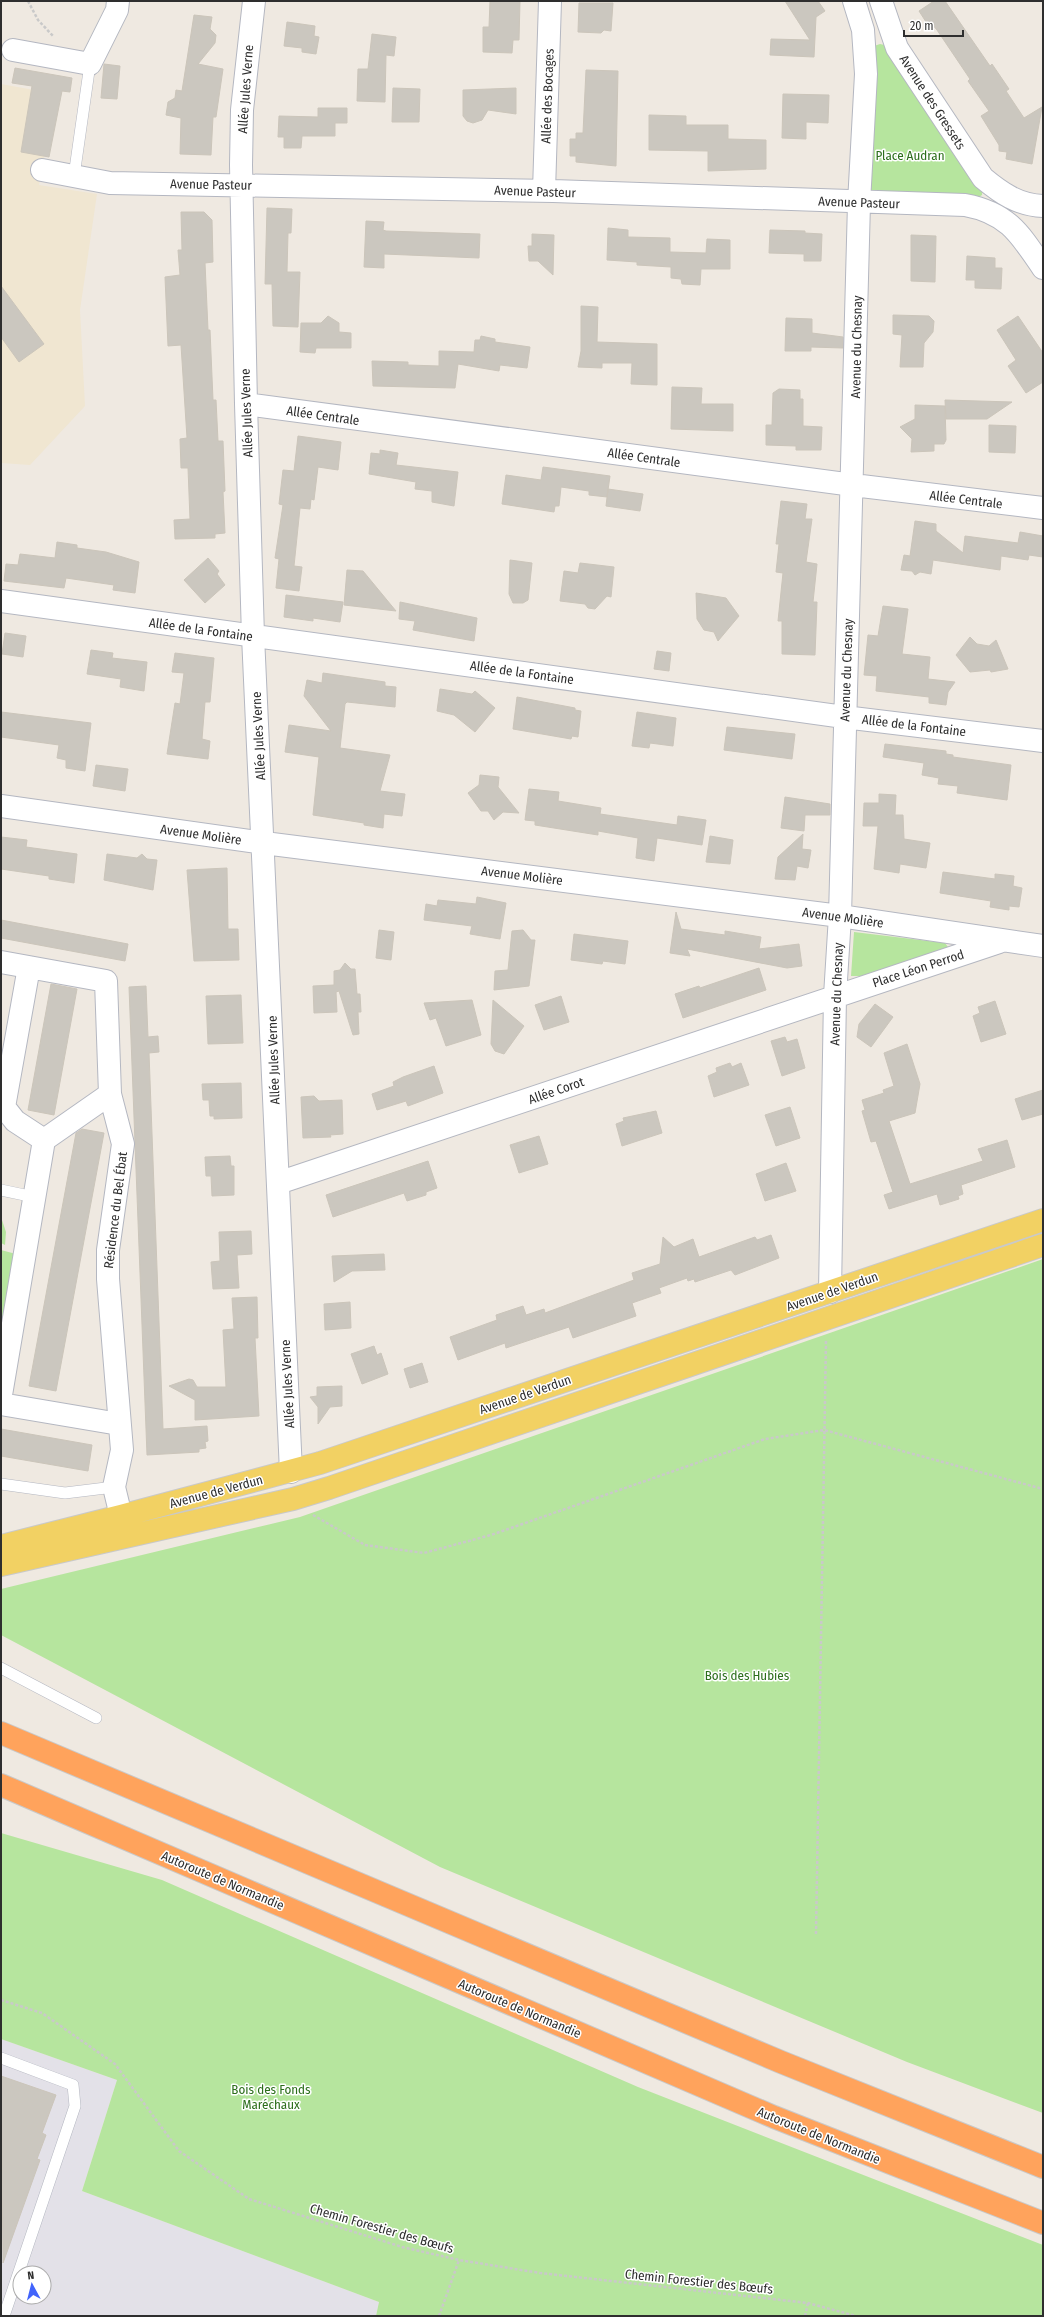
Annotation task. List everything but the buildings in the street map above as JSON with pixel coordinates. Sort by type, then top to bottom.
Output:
[{"type":"highway","points":[[1,1733],[781,2062],[1043,2167]]},
{"type":"highway","name":"Autoroute de Normandie","points":[[1,1785],[774,2117],[1043,2223]]},
{"type":"main road","name":"Avenue de Verdun","points":[[1,1546],[291,1472],[1043,1220]]},
{"type":"main road","name":"Avenue de Verdun","points":[[1,1565],[293,1499],[1043,1245]]},
{"type":"street","points":[[13,50],[90,64],[117,10],[118,1]]},
{"type":"street","name":"Allée Jules Verne","points":[[254,1],[242,110],[240,184],[253,636],[264,843],[291,1472]]},
{"type":"street","name":"Allée des Bocages","points":[[544,191],[550,1]]},
{"type":"street","name":"Avenue du Chesnay","points":[[830,1292],[835,996],[840,916],[844,716],[853,485],[859,203],[866,74],[863,30],[854,1]]},
{"type":"street","name":"Avenue des Gressets","points":[[881,1],[898,48],[983,178],[1002,193],[1017,201],[1043,206]]},
{"type":"street","points":[[865,49],[880,44],[898,48]]},
{"type":"street","name":"Avenue Pasteur","points":[[42,170],[110,182],[544,191],[859,203],[965,205],[983,208],[1010,223],[1020,234],[1043,268]]},
{"type":"street","name":"Allée Centrale","points":[[246,404],[853,485],[1043,508]]},
{"type":"street","name":"Allée de la Fontaine","points":[[1,601],[844,716],[1043,741]]},
{"type":"street","name":"Avenue Molière","points":[[1,806],[264,843],[840,916],[1043,946]]},
{"type":"street","name":"Place Léon Perrod","points":[[835,996],[1002,941]]},
{"type":"street","name":"Résidence du Bel Ébat","points":[[1,962],[106,981],[110,1094],[123,1144],[108,1250],[108,1279],[122,1450],[114,1487],[121,1516]]},
{"type":"street","points":[[29,967],[9,1028],[4,1107],[15,1121],[44,1140]]},
{"type":"street","name":"Allée Corot","points":[[278,1183],[835,996]]},
{"type":"street","points":[[1,1395],[44,1140],[110,1094]]},
{"type":"street","points":[[1,1404],[119,1424]]},
{"type":"lane","points":[[74,176],[90,64]]},
{"type":"lane","points":[[1,1190],[34,1197]]},
{"type":"lane","points":[[1,1484],[65,1493],[114,1487]]},
{"type":"lane","points":[[1,1668],[96,1718]]},
{"type":"lane","points":[[1,2058],[74,2085],[75,2106],[4,2316]]},
{"type":"path","points":[[816,1934],[826,1319]]},
{"type":"path","points":[[307,1511],[365,1545],[424,1553],[491,1535],[764,1439],[824,1430],[1043,1489]]},
{"type":"path","name":"Chemin Forestier des Bœufs","points":[[1,2000],[42,2013],[115,2064],[179,2151],[249,2199],[402,2247],[459,2260],[540,2273],[808,2304],[856,2316]]},
{"type":"path","points":[[439,2316],[459,2260]]},
{"type":"path","points":[[805,2316],[808,2304]]},
{"type":"shaded area","points":[[1,84],[56,94],[39,185],[97,194],[80,310],[85,406],[30,465],[1,463]]},
{"type":"shaded area","points":[[1,2039],[117,2080],[82,2191],[379,2302],[376,2316],[1,2316]]},
{"type":"green space","name":"Place Audran","points":[[880,44],[898,48],[983,178],[982,195],[965,205],[859,203],[865,49]]},
{"type":"green space","points":[[854,932],[945,943],[951,951],[865,976],[851,976]]},
{"type":"green space","points":[[1,1217],[6,1232],[5,1245],[1,1243]]},
{"type":"green space","points":[[1,1250],[16,1254],[1,1333]]},
{"type":"green space","name":"Bois des Hubies","points":[[1043,1259],[1043,2113],[907,2062],[440,1867],[1,1635],[1,1589],[300,1517]]},
{"type":"green space","name":"Bois des Fonds Maréchaux","points":[[1,1833],[162,1880],[638,2087],[1043,2245],[1043,2316],[376,2316],[379,2302],[82,2191],[117,2080],[1,2039]]}]
